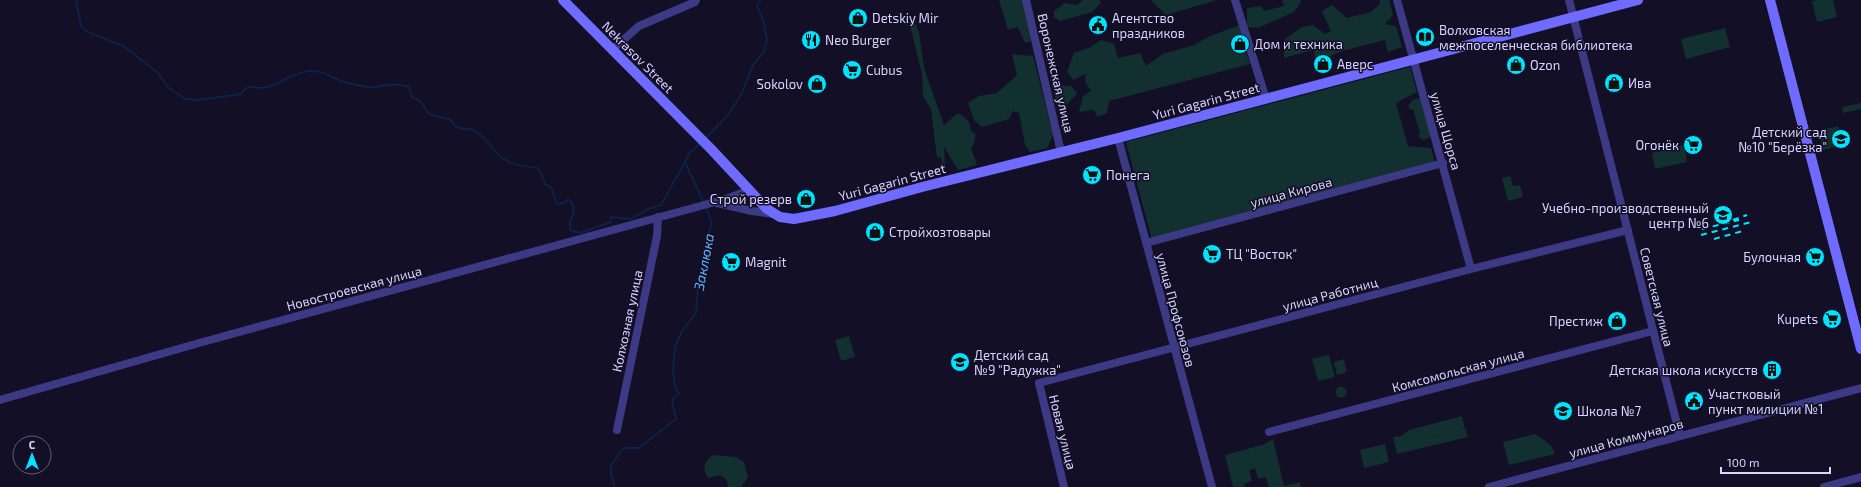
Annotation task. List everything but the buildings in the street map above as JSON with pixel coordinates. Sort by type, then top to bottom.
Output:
[{"type":"main road","name":"Nekrasov Street","points":[[563,0],[750,190]]},
{"type":"main road","name":"Yuri Gagarin Street","points":[[777,215],[794,219],[823,214],[1118,138],[1638,0]]},
{"type":"main road","points":[[1770,0],[1861,349]]},
{"type":"main road","points":[[750,190],[777,215]]},
{"type":"street","points":[[612,50],[639,26],[695,2],[696,0]]},
{"type":"street","name":"Воронежская улица","points":[[1026,0],[1061,152]]},
{"type":"street","points":[[1235,0],[1266,99]]},
{"type":"street","name":"улица Щорса","points":[[1397,0],[1471,269]]},
{"type":"street","name":"Советская улица","points":[[1569,0],[1680,436]]},
{"type":"street","name":"улица Профсоюзов","points":[[1118,138],[1212,487]]},
{"type":"street","name":"улица Кирова","points":[[1146,243],[1443,163]]},
{"type":"street","name":"Новостроевская улица","points":[[0,400],[191,345],[715,202],[750,190]]},
{"type":"street","name":"Новостроевская улица","points":[[715,202],[752,211],[777,215]]},
{"type":"street","name":"Колхозная улица","points":[[617,430],[657,236],[658,217]]},
{"type":"street","name":"улица Работниц","points":[[1039,383],[1471,269],[1628,230]]},
{"type":"street","name":"Комсомольская улица","points":[[1269,432],[1654,331]]},
{"type":"street","name":"Новая улица","points":[[1039,383],[1064,487]]},
{"type":"street","name":"улица Коммунаров","points":[[1489,487],[1861,388]]},
{"type":"street","points":[[1824,487],[1861,477]]},
{"type":"green space","points":[[999,0],[1023,0],[1032,41],[1025,43],[1018,27],[1008,30]]},
{"type":"green space","points":[[1083,0],[1099,0],[1101,3],[1092,12],[1060,21],[1054,17],[1054,11],[1065,3],[1077,5]]},
{"type":"green space","points":[[1151,0],[1217,0],[1166,15]]},
{"type":"green space","points":[[1282,0],[1300,0],[1301,2],[1294,12],[1258,28],[1247,27],[1247,8],[1261,6],[1264,11],[1284,6]]},
{"type":"green space","points":[[1380,0],[1389,0],[1393,15],[1385,24],[1396,26],[1402,47],[1388,52],[1385,40],[1342,51],[1326,58],[1325,55],[1315,57],[1313,50],[1284,58],[1284,40],[1302,27],[1313,25],[1325,34],[1331,31],[1322,11],[1332,5],[1347,18],[1371,12],[1380,4]]},
{"type":"green space","points":[[1833,0],[1837,17],[1817,22],[1812,1]]},
{"type":"green space","points":[[912,16],[919,32],[924,68],[944,125],[958,113],[967,120],[971,131],[976,134],[974,144],[971,148],[977,165],[958,170],[944,147],[945,165],[943,167],[941,157],[937,158],[931,109],[923,96],[922,74],[908,17]]},
{"type":"green space","points":[[1240,25],[1242,38],[1234,42],[1237,52],[1246,52],[1250,64],[1109,101],[1107,113],[1097,117],[1094,110],[1079,112],[1083,96],[1091,91],[1085,82],[1086,74],[1073,80],[1067,72],[1074,53],[1089,48],[1101,40],[1114,44],[1118,58],[1140,53],[1146,66],[1163,54],[1194,45],[1210,36]]},
{"type":"green space","points":[[1725,28],[1730,47],[1686,59],[1681,39]]},
{"type":"green space","points":[[1012,54],[1033,56],[1053,135],[1047,148],[1030,152],[1025,145],[1019,113],[1013,111],[1009,119],[982,127],[974,120],[968,103],[979,96],[997,93],[1017,75]]},
{"type":"green space","points":[[1410,67],[1417,92],[1396,103],[1408,146],[1431,148],[1435,163],[1152,240],[1126,142]]},
{"type":"green space","points":[[1052,85],[1071,86],[1077,93],[1068,104],[1057,107]]},
{"type":"green space","points":[[1420,98],[1431,137],[1423,140],[1417,135],[1420,134],[1413,109],[1410,110],[1408,106],[1413,100]]},
{"type":"green space","points":[[1861,103],[1861,109],[1843,113],[1842,107]]},
{"type":"green space","points":[[1838,126],[1843,145],[1823,150],[1818,131]]},
{"type":"green space","points":[[1684,145],[1687,162],[1655,169],[1652,153]]},
{"type":"green space","points":[[1510,176],[1513,186],[1520,185],[1523,197],[1508,201],[1502,178]]},
{"type":"green space","points":[[849,336],[855,357],[841,361],[835,340]]},
{"type":"green space","points":[[1329,355],[1335,377],[1318,381],[1312,359]]},
{"type":"green space","points":[[1344,359],[1347,372],[1337,375],[1334,362]]},
{"type":"green space","points":[[1339,387],[1343,387],[1345,388],[1345,396],[1339,397],[1336,394],[1336,390]]},
{"type":"green space","points":[[1462,416],[1465,429],[1413,442],[1466,429],[1468,437],[1397,454],[1393,437],[1401,436],[1409,430]]},
{"type":"green space","points":[[1535,434],[1552,447],[1555,454],[1509,465],[1503,442]]},
{"type":"green space","points":[[1273,439],[1284,486],[1300,482],[1300,487],[1269,487],[1266,477],[1258,479],[1255,468],[1249,470],[1252,481],[1244,484],[1245,487],[1233,487],[1225,455],[1262,445]]},
{"type":"green space","points":[[1385,444],[1389,462],[1364,468],[1360,450]]},
{"type":"green space","points":[[713,455],[736,457],[744,462],[748,477],[741,487],[728,487],[727,480],[720,475],[708,478],[704,468],[706,462]]},
{"type":"waterway","points":[[76,0],[81,26],[86,31],[125,47],[158,73],[169,88],[185,99],[198,100],[241,94],[246,88],[267,87],[299,73],[310,71],[320,72],[343,82],[362,86],[373,87],[396,85],[409,87],[412,97],[420,101],[429,114],[451,120],[453,124],[459,128],[472,130],[479,133],[499,155],[507,161],[523,166],[538,168],[546,185],[551,187],[557,204],[564,203],[568,199],[572,203],[574,211],[570,222],[570,230],[580,233],[611,222],[610,218],[612,217],[631,219],[648,209],[661,205],[685,162]]},
{"type":"waterway","name":"Заклюка","points":[[705,139],[728,115],[741,95],[753,65],[763,53],[767,40],[764,23],[757,5],[761,0]]},
{"type":"waterway","name":"Заклюка","points":[[701,143],[690,152],[685,162],[704,203]]},
{"type":"waterway","name":"Заклюка","points":[[615,487],[611,475],[611,466],[624,448],[639,448],[676,419],[672,400],[679,394],[675,386],[673,371],[675,347],[682,331],[696,313],[698,288],[705,270],[704,250],[712,223],[706,207]]},
{"type":"railway","points":[[1733,220],[1747,215]]},
{"type":"railway","points":[[1702,229],[1739,220]]},
{"type":"railway","points":[[1701,235],[1751,222]]},
{"type":"railway","points":[[1714,239],[1743,231]]},
{"type":"place","name":"Detskiy Mir","points":[[858,18]]},
{"type":"place","name":"Агентство праздников","points":[[1098,25]]},
{"type":"place","name":"Волховская межпоселенческая библиотека","points":[[1425,37]]},
{"type":"place","name":"Neo Burger","points":[[811,40]]},
{"type":"place","name":"Дом и техника","points":[[1240,44]]},
{"type":"place","name":"Аверс","points":[[1323,64]]},
{"type":"place","name":"Ozon","points":[[1516,65]]},
{"type":"place","name":"Cubus","points":[[852,70]]},
{"type":"place","name":"Ива","points":[[1614,83]]},
{"type":"place","name":"Sokolov","points":[[817,84]]},
{"type":"place","name":"Детский cад №10 \"Берёзка\"","points":[[1841,139]]},
{"type":"place","name":"Огонёк","points":[[1693,145]]},
{"type":"place","name":"Понега","points":[[1092,175]]},
{"type":"place","name":"Строй резерв","points":[[806,199]]},
{"type":"place","name":"Учебно-производственный центр №6","points":[[1723,215]]},
{"type":"place","name":"Стройхозтовары","points":[[875,232]]},
{"type":"place","name":"ТЦ \"Восток\"","points":[[1212,254]]},
{"type":"place","name":"Булочная","points":[[1815,257]]},
{"type":"place","name":"Magnit","points":[[731,262]]},
{"type":"place","name":"Kupets","points":[[1832,319]]},
{"type":"place","name":"Престиж","points":[[1617,321]]},
{"type":"place","name":"Детский cад №9 \"Радужка\"","points":[[960,362]]},
{"type":"place","name":"Детская школа искусств","points":[[1772,370]]},
{"type":"place","name":"Участковый пункт милиции №1","points":[[1694,401]]},
{"type":"place","name":"Школа №7","points":[[1563,411]]}]
